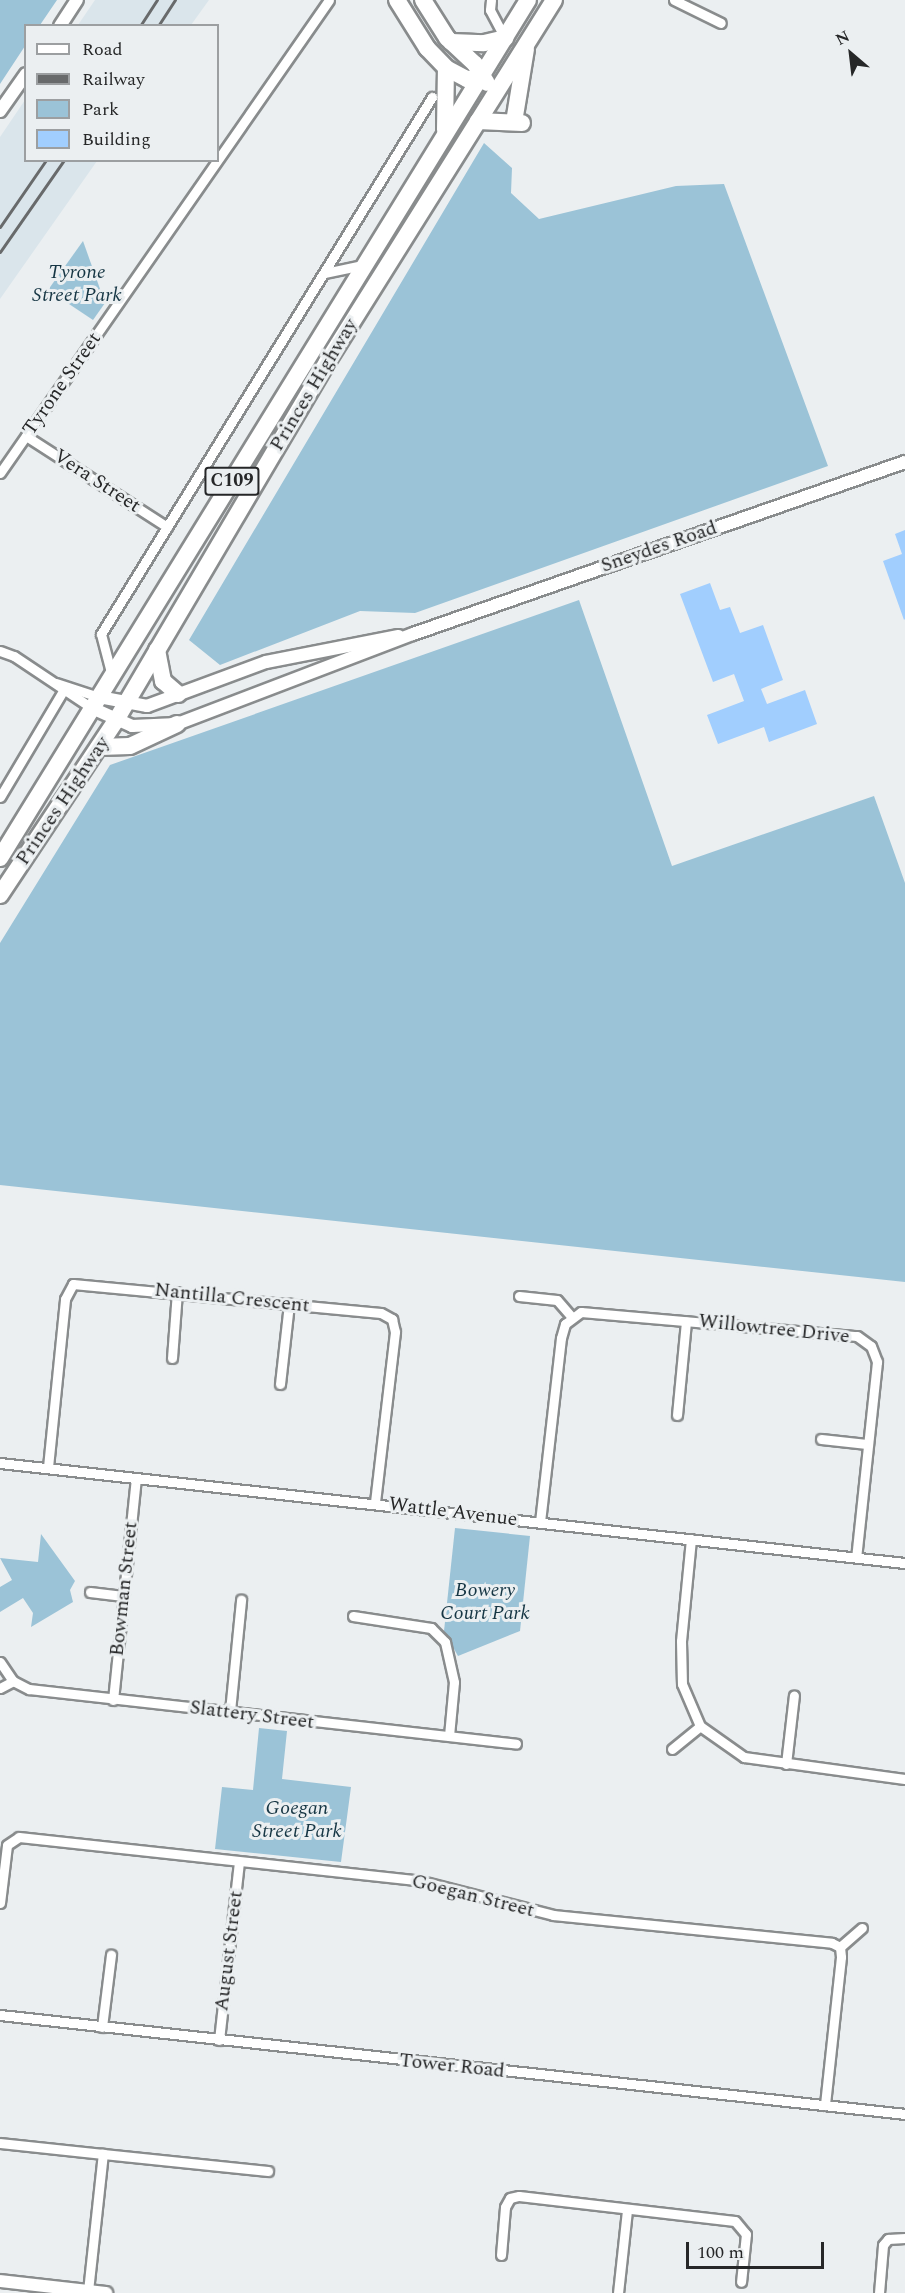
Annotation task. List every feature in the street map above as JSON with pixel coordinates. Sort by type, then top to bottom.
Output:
[{"type":"highway","points":[[397,0],[427,48],[446,68],[467,79],[481,78]]},
{"type":"highway","points":[[423,0],[451,42],[475,64],[481,78],[496,91]]},
{"type":"highway","name":"Princes Highway","points":[[0,858],[528,0]]},
{"type":"highway","name":"Princes Highway","points":[[0,895],[115,722],[333,352],[496,91],[526,48],[554,0]]},
{"type":"highway","points":[[451,42],[484,43],[505,38]]},
{"type":"highway","points":[[478,121],[519,119],[526,48]]},
{"type":"highway","points":[[444,137],[449,91],[446,68]]},
{"type":"highway","points":[[157,650],[163,681],[178,694]]},
{"type":"highway","points":[[99,747],[130,746],[177,724]]},
{"type":"main road","points":[[61,24],[77,0]]},
{"type":"main road","points":[[0,111],[24,77]]},
{"type":"main road","name":"Sneydes Road","points":[[95,703],[115,722],[145,729],[177,724],[413,634],[905,462]]},
{"type":"main road","name":"Sneydes Road","points":[[95,703],[147,706],[266,662],[413,634]]},
{"type":"main road","points":[[0,2281],[106,2293]]},
{"type":"street","name":"Tyrone Street","points":[[219,158],[329,0]]},
{"type":"street","points":[[674,0],[721,23]]},
{"type":"street","points":[[488,1],[505,38]]},
{"type":"street","points":[[112,676],[100,643],[167,527],[432,97]]},
{"type":"street","name":"Tyrone Street","points":[[0,473],[216,162]]},
{"type":"street","points":[[325,273],[364,265]]},
{"type":"street","name":"Vera Street","points":[[26,436],[167,527]]},
{"type":"street","points":[[0,651],[95,703]]},
{"type":"street","points":[[54,682],[63,691],[95,703]]},
{"type":"street","points":[[0,797],[50,717],[63,691]]},
{"type":"street","name":"Nantilla Crescent","points":[[48,1467],[65,1299],[73,1284],[381,1313],[392,1319],[395,1332],[375,1503]]},
{"type":"street","points":[[171,1358],[177,1292]]},
{"type":"street","points":[[519,1296],[557,1300],[572,1317],[561,1338],[540,1522]]},
{"type":"street","points":[[280,1384],[289,1304]]},
{"type":"street","name":"Willowtree Drive","points":[[572,1317],[592,1311],[856,1336],[864,1341],[877,1362],[856,1557]]},
{"type":"street","points":[[677,1415],[686,1321]]},
{"type":"street","points":[[821,1439],[867,1444]]},
{"type":"street","name":"Wattle Avenue","points":[[0,1463],[905,1563]]},
{"type":"street","name":"Bowman Street","points":[[112,1700],[136,1478]]},
{"type":"street","points":[[691,1539],[681,1641],[682,1684],[700,1726],[744,1757],[905,1779]]},
{"type":"street","points":[[90,1592],[123,1596]]},
{"type":"street","points":[[230,1711],[241,1600]]},
{"type":"street","points":[[353,1616],[431,1628],[445,1642],[454,1682],[449,1736]]},
{"type":"street","points":[[0,1662],[13,1681],[0,1688]]},
{"type":"street","name":"Slattery Street","points":[[13,1681],[29,1689],[112,1700],[230,1711],[516,1744]]},
{"type":"street","points":[[786,1764],[794,1695]]},
{"type":"street","points":[[672,1749],[700,1726]]},
{"type":"street","name":"Goegan Street","points":[[0,1903],[1,1879],[7,1845],[19,1838],[421,1881],[553,1915],[840,1947]]},
{"type":"street","name":"August Street","points":[[219,2040],[239,1862]]},
{"type":"street","points":[[825,2105],[840,1947],[862,1928]]},
{"type":"street","points":[[102,2027],[111,1955]]},
{"type":"street","name":"Tower Road","points":[[0,2015],[905,2114]]},
{"type":"street","points":[[0,2143],[268,2171]]},
{"type":"street","points":[[88,2291],[103,2154]]},
{"type":"street","points":[[501,2255],[510,2198],[627,2210],[743,2225],[746,2234],[741,2282]]},
{"type":"street","points":[[618,2293],[627,2210]]},
{"type":"street","points":[[879,2293],[884,2245],[892,2237],[905,2238]]},
{"type":"shaded area","points":[[95,0],[209,0],[192,24],[79,24]]},
{"type":"shaded area","points":[[24,101],[24,162],[96,162],[0,299],[0,137]]},
{"type":"green space","points":[[0,0],[57,0],[41,24],[24,24],[24,48],[0,84]]},
{"type":"green space","points":[[484,143],[512,168],[511,193],[539,219],[676,186],[724,184],[828,466],[415,613],[360,611],[220,665],[189,640]]},
{"type":"green space","name":"Tyrone Street Park","points":[[83,241],[105,303],[93,320],[48,290]]},
{"type":"green space","points":[[579,600],[672,866],[874,796],[905,883],[905,1282],[0,1185],[0,943],[110,765]]},
{"type":"green space","name":"Bowery Court Park","points":[[455,1528],[530,1536],[520,1631],[458,1656],[444,1631]]},
{"type":"green space","points":[[41,1534],[75,1581],[70,1590],[73,1602],[31,1627],[33,1613],[23,1598],[0,1612],[0,1587],[12,1580],[0,1558],[38,1562]]},
{"type":"green space","name":"Goegan Street Park","points":[[259,1728],[287,1731],[282,1779],[351,1787],[341,1862],[215,1849],[222,1787],[253,1790]]},
{"type":"building","points":[[905,530],[904,620],[883,561],[902,554],[895,534]]},
{"type":"building","points":[[710,583],[720,610],[730,607],[740,633],[763,625],[783,680],[761,689],[767,704],[805,690],[817,724],[769,742],[764,727],[718,744],[707,715],[744,701],[734,674],[713,682],[680,594]]},
{"type":"railway","points":[[141,24],[157,0]]},
{"type":"railway","points":[[159,24],[175,0]]},
{"type":"railway","points":[[0,227],[45,162]]},
{"type":"railway","points":[[0,252],[63,162]]}]
